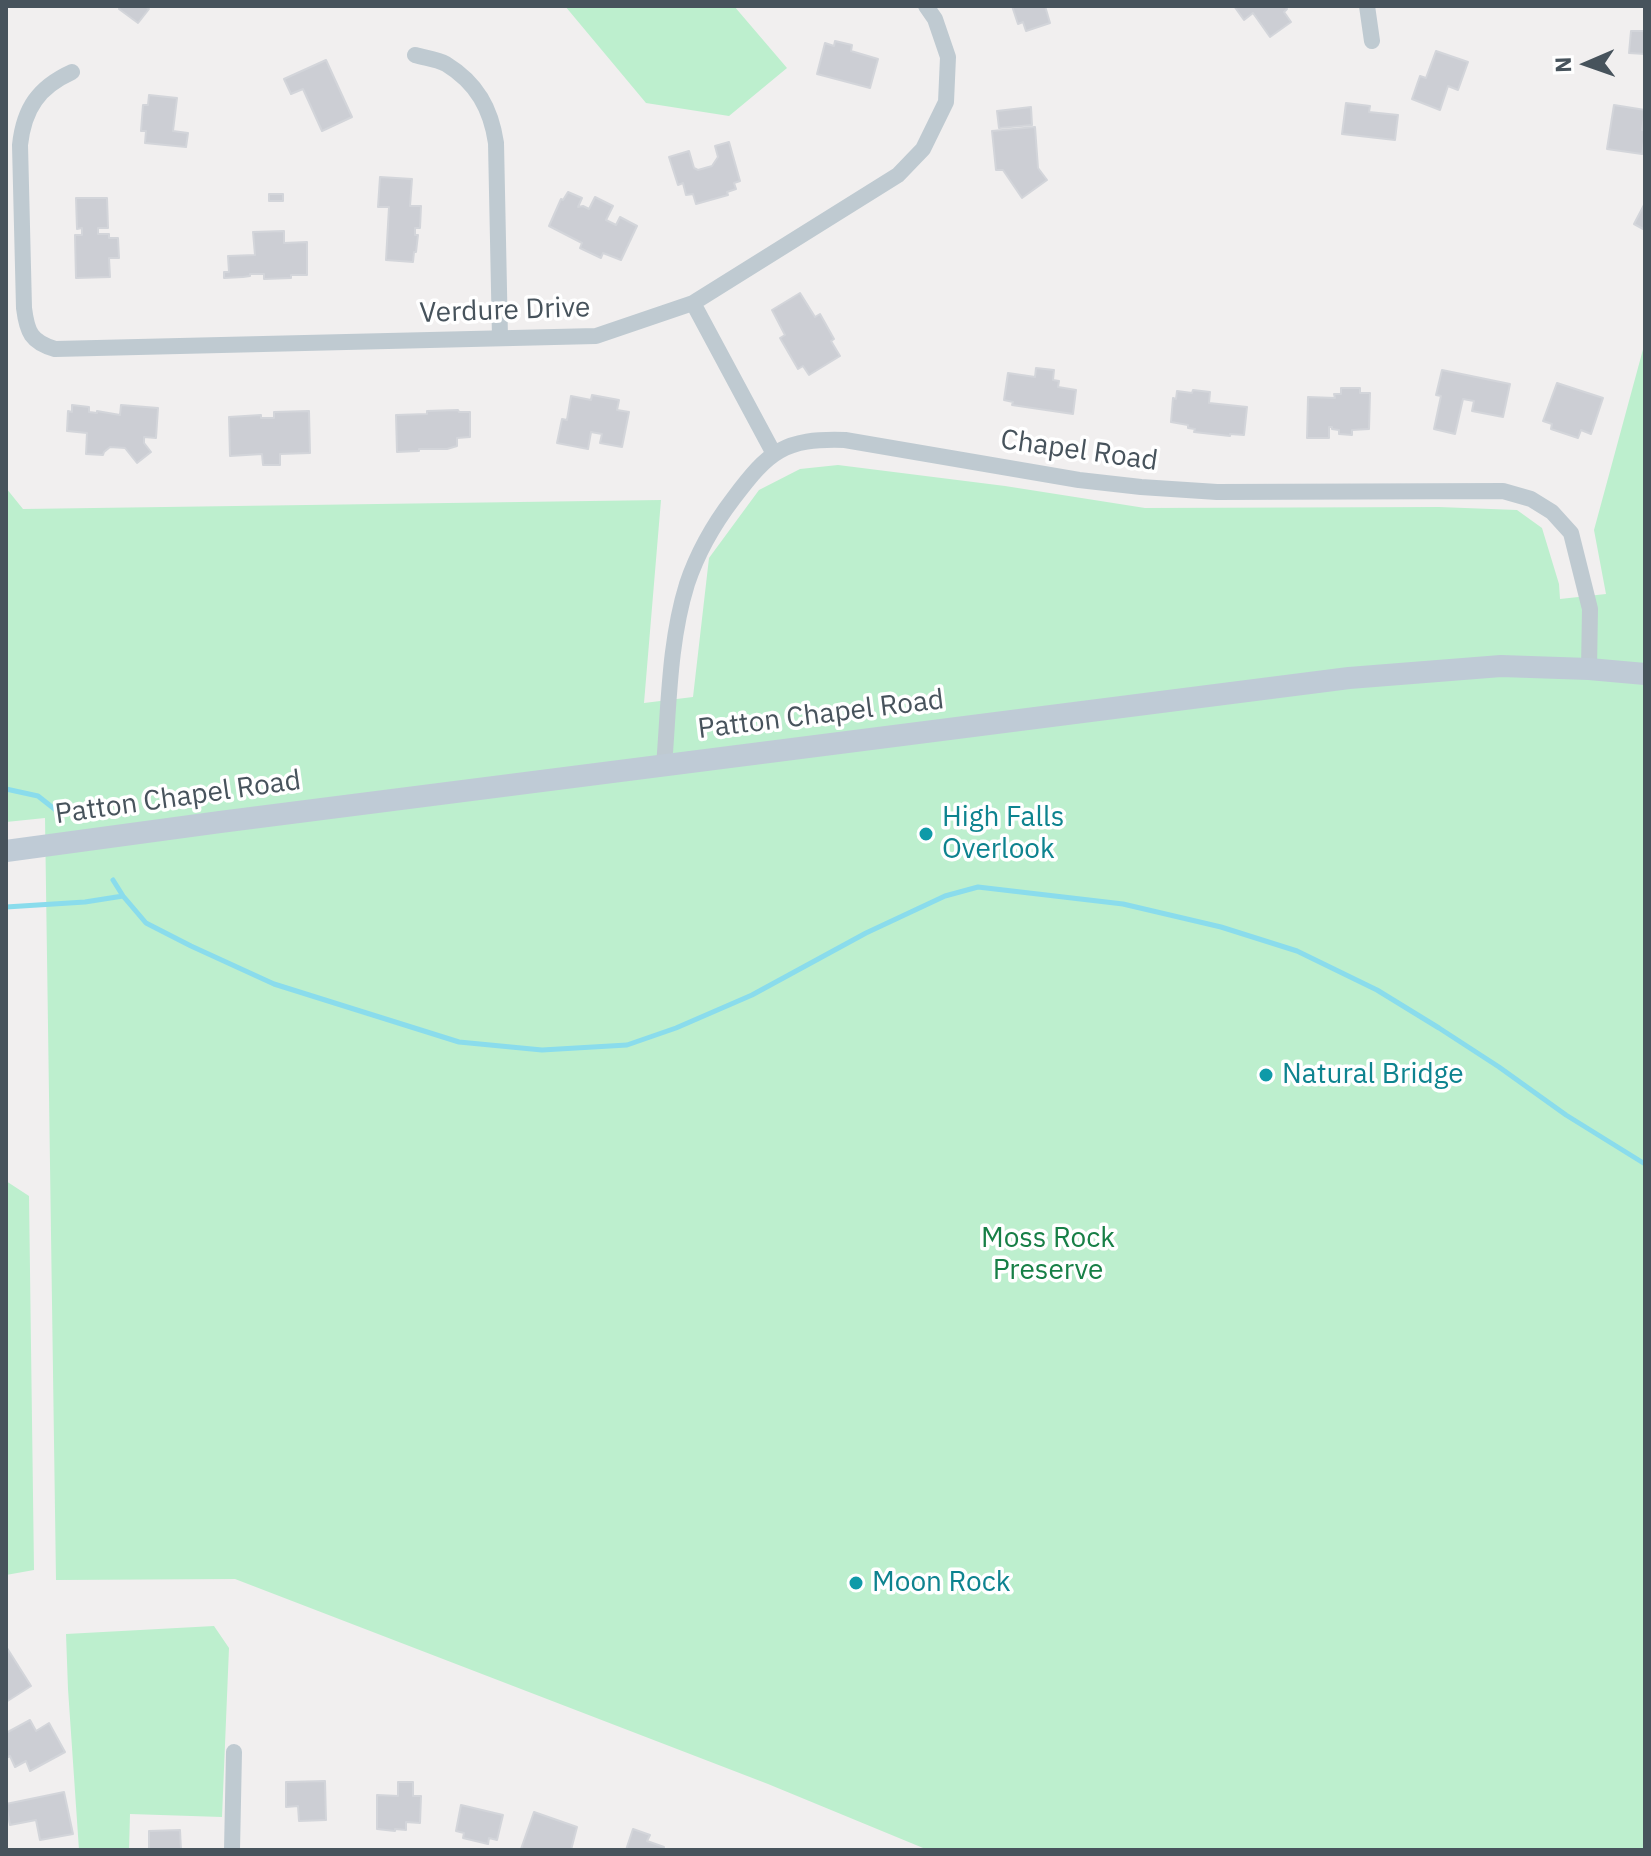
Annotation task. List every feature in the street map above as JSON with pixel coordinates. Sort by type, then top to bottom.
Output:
[{"type":"street","name":"Verdure Drive","points":[[72,72],[42,90],[21,129],[24,308],[31,336],[41,345],[55,349],[596,336],[693,303],[898,175],[923,149],[946,102],[948,57],[935,19],[926,6]]},
{"type":"street","points":[[1367,6],[1372,41]]},
{"type":"street","points":[[415,55],[444,63],[468,82],[482,98],[493,122],[500,338]]},
{"type":"street","points":[[693,303],[774,454]]},
{"type":"street","name":"Chapel Road","points":[[664,766],[679,616],[688,582],[703,546],[751,475],[774,454],[793,443],[818,439],[845,440],[1079,480],[1141,487],[1217,492],[1503,491],[1531,499],[1552,512],[1571,533],[1590,609],[1589,669]]},
{"type":"street","name":"Patton Chapel Road","points":[[6,851],[1349,678],[1501,666],[1645,674]]},
{"type":"street","points":[[232,1850],[234,1752]]},
{"type":"green space","points":[[565,6],[734,6],[787,68],[729,116],[646,103]]},
{"type":"green space","name":"Moss Rock Preserve","points":[[1645,342],[1645,1850],[928,1850],[768,1784],[235,1579],[56,1580],[45,818],[6,822],[6,488],[23,509],[661,500],[644,703],[693,697],[709,558],[759,490],[800,469],[838,465],[1145,508],[1439,507],[1517,510],[1542,528],[1559,584],[1560,599],[1606,594],[1594,530]]},
{"type":"green space","points":[[6,1181],[29,1196],[34,1570],[6,1575]]},
{"type":"green space","points":[[214,1626],[229,1648],[222,1817],[130,1814],[129,1850],[79,1850],[66,1634]]},
{"type":"building","points":[[120,6],[145,6],[149,9],[138,23],[119,9]]},
{"type":"building","points":[[1012,6],[1045,6],[1050,23],[1026,31],[1023,22],[1018,24]]},
{"type":"building","points":[[1234,6],[1285,6],[1287,9],[1284,12],[1291,22],[1270,37],[1253,13],[1244,20]]},
{"type":"building","points":[[1645,8],[1645,54],[1629,53],[1631,31],[1644,31]]},
{"type":"building","points":[[835,41],[852,45],[851,51],[878,59],[870,88],[817,74],[825,43],[834,46]]},
{"type":"building","points":[[1436,51],[1468,62],[1458,90],[1448,86],[1440,110],[1412,99],[1420,76],[1426,78]]},
{"type":"building","points":[[326,60],[352,117],[322,131],[303,89],[291,94],[284,79]]},
{"type":"building","points":[[149,95],[177,98],[173,131],[188,133],[186,147],[145,143],[146,131],[141,131],[143,105],[148,105]]},
{"type":"building","points":[[1346,103],[1370,106],[1369,112],[1398,115],[1395,140],[1342,134]]},
{"type":"building","points":[[1614,105],[1645,110],[1642,154],[1607,149]]},
{"type":"building","points":[[1031,107],[1032,125],[999,128],[997,111]]},
{"type":"building","points":[[1035,127],[1038,168],[1047,180],[1022,198],[1003,170],[996,170],[992,131]]},
{"type":"building","points":[[729,142],[740,181],[734,183],[736,189],[727,192],[728,195],[696,204],[693,194],[686,195],[683,183],[678,185],[669,157],[689,151],[694,168],[698,170],[712,166],[718,157],[715,146]]},
{"type":"building","points":[[380,177],[412,179],[410,206],[421,206],[420,228],[415,228],[415,235],[418,235],[413,262],[386,260],[389,207],[378,207]]},
{"type":"building","points":[[568,192],[582,198],[578,207],[589,209],[595,197],[613,206],[606,220],[616,225],[620,217],[637,226],[621,260],[603,253],[601,258],[580,248],[582,243],[549,226],[561,199]]},
{"type":"building","points":[[269,194],[283,194],[283,201],[269,201]]},
{"type":"building","points":[[76,198],[107,198],[108,228],[98,228],[98,234],[118,238],[119,258],[109,258],[110,277],[76,278],[75,235],[82,235],[82,228],[77,229]]},
{"type":"building","points":[[1645,203],[1645,230],[1634,224]]},
{"type":"building","points":[[284,231],[284,243],[307,242],[307,275],[264,279],[264,274],[250,274],[224,278],[224,272],[229,272],[228,256],[255,255],[253,232]]},
{"type":"building","points":[[800,293],[815,317],[820,314],[840,356],[809,375],[803,366],[798,369],[780,338],[785,335],[772,310]]},
{"type":"building","points":[[1036,368],[1054,370],[1053,380],[1059,381],[1058,387],[1076,390],[1073,414],[1012,405],[1013,402],[1004,400],[1008,373],[1035,377]]},
{"type":"building","points":[[1442,370],[1510,384],[1503,417],[1472,411],[1474,401],[1463,399],[1455,434],[1434,429],[1441,396],[1436,395]]},
{"type":"building","points":[[1557,383],[1603,398],[1591,434],[1581,430],[1578,438],[1551,429],[1552,424],[1543,421]]},
{"type":"building","points":[[1341,388],[1360,388],[1360,393],[1370,393],[1369,429],[1352,430],[1352,435],[1339,434],[1339,430],[1329,427],[1329,438],[1307,438],[1308,397],[1335,398],[1334,394],[1341,394]]},
{"type":"building","points":[[1193,390],[1210,392],[1209,403],[1247,407],[1244,435],[1194,432],[1195,429],[1188,428],[1188,425],[1171,422],[1173,398],[1176,399],[1177,391],[1192,393]]},
{"type":"building","points":[[592,395],[619,400],[617,410],[629,412],[622,447],[600,443],[602,434],[591,432],[588,449],[557,443],[562,419],[567,420],[571,396],[591,400]]},
{"type":"building","points":[[72,405],[89,407],[89,412],[120,415],[121,405],[158,408],[156,438],[144,437],[144,443],[151,452],[137,463],[125,448],[110,447],[103,455],[86,454],[87,433],[67,431],[68,411],[72,412]]},
{"type":"building","points":[[458,410],[470,412],[470,437],[457,438],[457,446],[397,452],[396,415]]},
{"type":"building","points":[[309,411],[310,453],[280,454],[280,465],[263,465],[262,454],[230,456],[229,417],[261,415],[261,418],[274,418],[274,412]]},
{"type":"building","points":[[6,1648],[31,1686],[6,1702]]},
{"type":"building","points":[[30,1720],[36,1731],[49,1723],[65,1752],[30,1771],[26,1761],[15,1767],[10,1756],[6,1758],[6,1733]]},
{"type":"building","points":[[325,1781],[326,1820],[299,1821],[298,1806],[286,1807],[286,1782]]},
{"type":"building","points":[[398,1782],[413,1782],[413,1796],[421,1796],[420,1823],[406,1822],[406,1830],[377,1829],[377,1795],[398,1796]]},
{"type":"building","points":[[64,1792],[73,1834],[40,1840],[36,1820],[10,1825],[6,1804]]},
{"type":"building","points":[[461,1805],[503,1815],[497,1840],[489,1838],[488,1844],[463,1838],[464,1833],[456,1831]]},
{"type":"building","points":[[534,1812],[577,1827],[571,1850],[521,1849]]},
{"type":"building","points":[[633,1829],[650,1835],[647,1841],[664,1847],[663,1850],[626,1850]]},
{"type":"building","points":[[180,1830],[181,1850],[149,1850],[149,1831]]},
{"type":"waterway","points":[[6,789],[38,796],[57,811]]},
{"type":"waterway","points":[[113,880],[146,923],[274,984],[459,1042],[542,1050],[627,1045],[676,1028],[752,995],[866,933],[945,896],[978,887],[1123,904],[1221,927],[1297,951],[1377,990],[1645,1164]]},
{"type":"waterway","points":[[6,907],[85,902],[123,896]]},
{"type":"place","name":"High Falls Overlook","points":[[926,834]]},
{"type":"place","name":"Natural Bridge","points":[[1266,1075]]},
{"type":"place","name":"Moon Rock","points":[[856,1583]]}]
